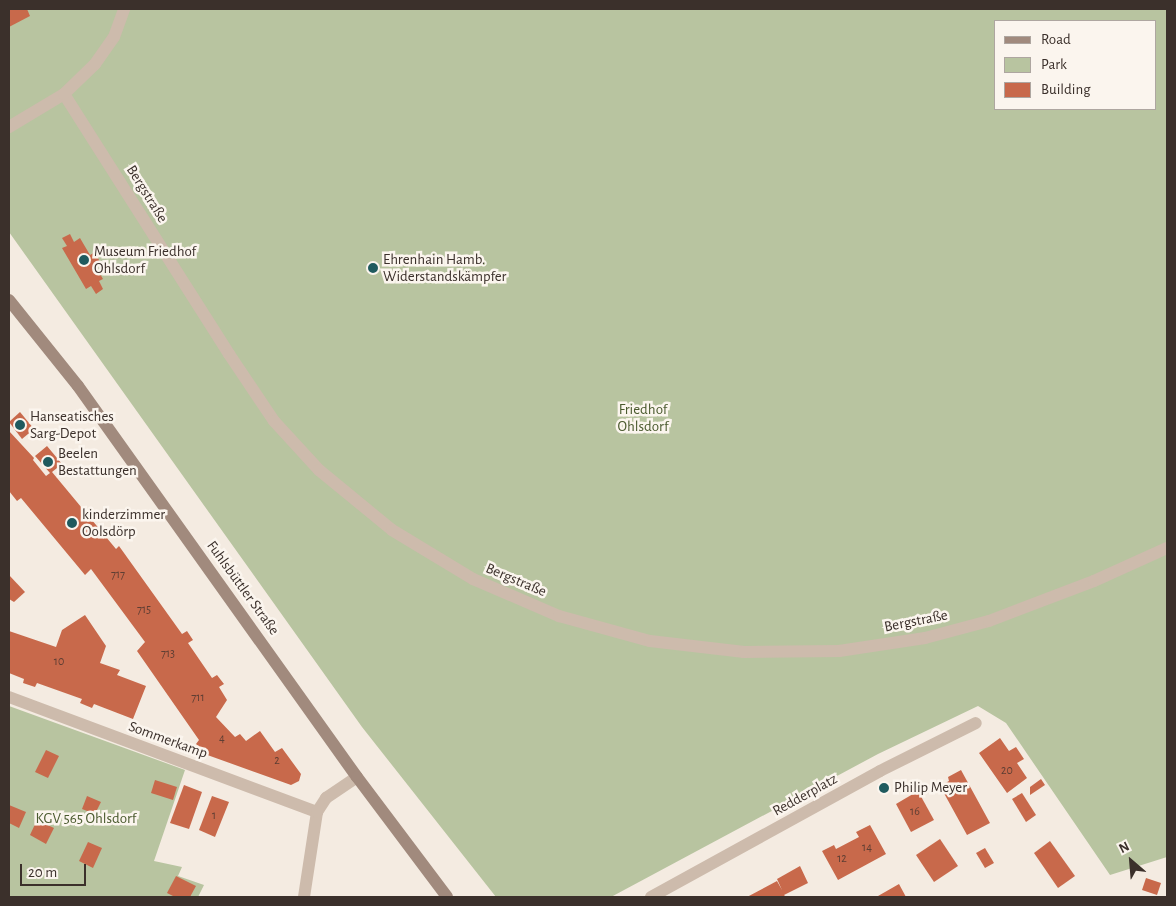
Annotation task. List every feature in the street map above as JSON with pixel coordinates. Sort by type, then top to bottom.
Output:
[{"type":"main road","name":"Fuhlsbüttler Straße","points":[[9,300],[78,386],[357,777],[447,897]]},
{"type":"street","points":[[9,127],[64,94],[95,64],[114,37],[124,9]]},
{"type":"street","name":"Bergstraße","points":[[64,94],[229,354],[274,421],[319,470],[392,530],[473,579],[560,616],[650,641],[744,652],[839,651],[924,638],[989,621],[1094,581],[1167,548]]},
{"type":"street","name":"Sommerkamp","points":[[9,697],[317,812]]},
{"type":"street","name":"Redderplatz","points":[[651,897],[880,771],[976,723]]},
{"type":"street","points":[[304,897],[317,812],[326,798],[357,777]]},
{"type":"green space","name":"Friedhof Ohlsdorf","points":[[9,9],[1167,9],[1167,857],[1110,875],[1006,723],[978,706],[878,754],[611,897],[496,897],[362,727],[9,232]]},
{"type":"green space","name":"KGV 565 Ohlsdorf","points":[[9,706],[185,770],[154,861],[182,867],[178,876],[204,885],[198,897],[9,897]]},
{"type":"building","points":[[9,9],[27,9],[30,16],[9,27]]},
{"type":"building","name":"Museum Friedhof Ohlsdorf","points":[[70,234],[74,242],[80,238],[90,255],[95,252],[101,264],[96,267],[103,279],[99,281],[103,289],[96,294],[91,286],[86,289],[62,248],[67,246],[62,238]]},
{"type":"building","points":[[20,412],[34,429],[22,439],[9,422]]},
{"type":"building","points":[[9,431],[34,458],[33,460],[46,476],[50,473],[35,456],[47,446],[62,464],[52,472],[116,549],[119,546],[182,634],[187,631],[193,640],[188,643],[212,678],[217,675],[224,684],[219,687],[227,700],[216,717],[235,737],[240,734],[246,741],[260,731],[275,752],[282,748],[301,774],[299,781],[291,785],[199,752],[201,748],[196,744],[199,740],[137,651],[145,642],[91,569],[85,575],[21,498],[17,501],[9,491]]},
{"type":"building","points":[[9,575],[25,592],[14,602],[9,599]]},
{"type":"building","points":[[85,615],[106,646],[100,663],[120,670],[117,675],[146,686],[133,719],[94,704],[92,708],[80,703],[82,699],[37,683],[35,687],[23,683],[24,679],[9,673],[9,631],[56,647],[62,630]]},
{"type":"building","points":[[1000,738],[1009,751],[1016,747],[1024,759],[1017,763],[1027,778],[1007,793],[979,753]]},
{"type":"building","points":[[46,750],[59,756],[48,778],[35,772]]},
{"type":"building","points":[[961,770],[990,823],[967,835],[940,786],[949,781],[948,777]]},
{"type":"building","points":[[1041,779],[1045,785],[1030,795],[1030,787]]},
{"type":"building","points":[[155,780],[177,787],[173,800],[151,793]]},
{"type":"building","points":[[184,785],[202,792],[189,829],[170,823]]},
{"type":"building","points":[[918,791],[934,820],[911,832],[896,804]]},
{"type":"building","points":[[1022,793],[1036,815],[1026,822],[1012,799]]},
{"type":"building","points":[[87,796],[101,802],[95,814],[82,809]]},
{"type":"building","points":[[212,796],[229,802],[215,837],[199,830]]},
{"type":"building","points":[[9,805],[26,812],[19,828],[9,823]]},
{"type":"building","points":[[37,820],[54,828],[46,844],[30,835]]},
{"type":"building","points":[[870,825],[886,854],[838,880],[822,851],[834,845],[836,849],[859,837],[856,832]]},
{"type":"building","points":[[940,839],[958,866],[934,882],[916,855]]},
{"type":"building","points":[[1050,841],[1075,876],[1058,888],[1034,853]]},
{"type":"building","points":[[88,842],[102,848],[93,868],[79,861]]},
{"type":"building","points":[[985,848],[994,863],[985,868],[976,853]]},
{"type":"building","points":[[800,866],[808,883],[784,895],[786,897],[747,897],[777,881],[782,890],[777,879]]},
{"type":"building","points":[[176,876],[196,886],[190,897],[175,897],[167,893]]},
{"type":"building","points":[[1146,878],[1161,883],[1157,895],[1142,890]]},
{"type":"building","points":[[899,884],[906,897],[875,897],[878,896]]},
{"type":"place","name":"Museum Friedhof Ohlsdorf","points":[[84,260]]},
{"type":"place","name":"Ehrenhain Hamb. Widerstandskämpfer","points":[[373,268]]},
{"type":"place","name":"Hanseatisches Sarg-Depot","points":[[20,425]]},
{"type":"place","name":"Beelen Bestattungen","points":[[48,462]]},
{"type":"place","name":"kinderzimmer Oolsdörp","points":[[72,523]]},
{"type":"place","name":"Philip Meyer","points":[[884,788]]}]
